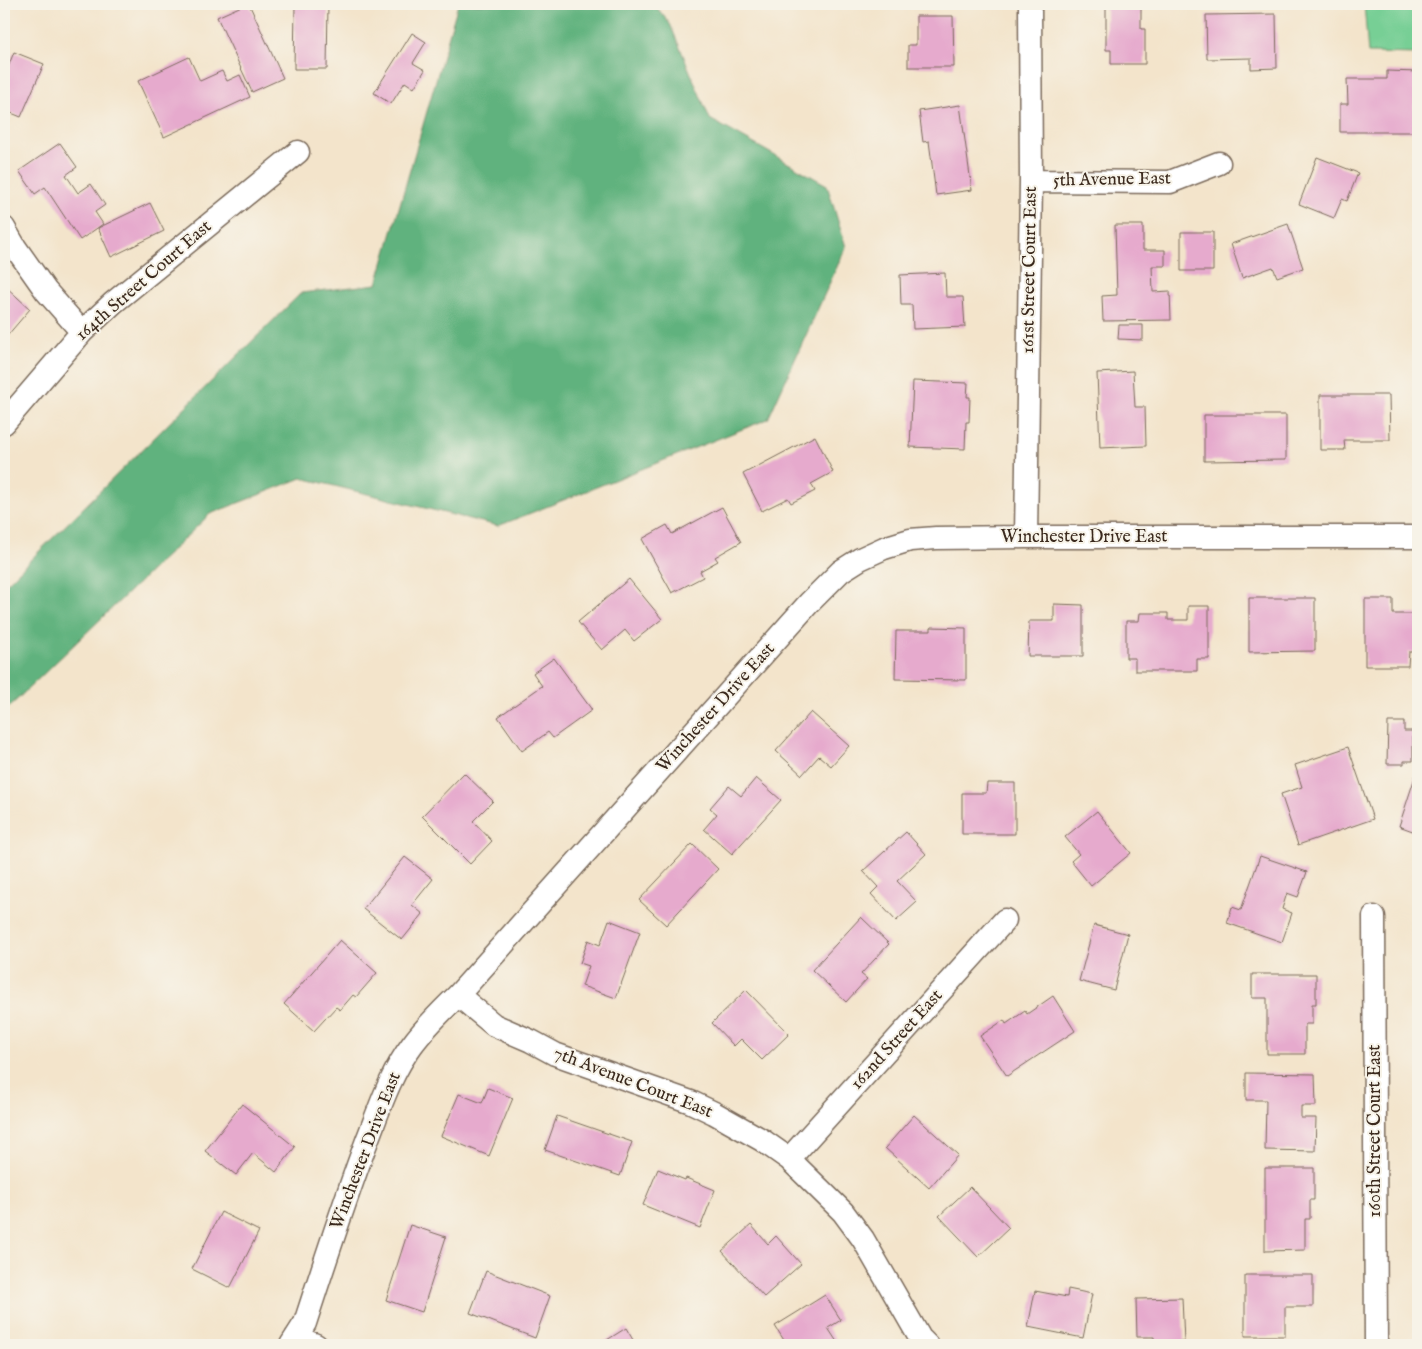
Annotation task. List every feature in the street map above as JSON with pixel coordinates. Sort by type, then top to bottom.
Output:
[{"type":"street","name":"161st Street Court East","points":[[1026,536],[1031,182],[1030,4]]},
{"type":"street","name":"164th Street Court East","points":[[4,423],[82,332],[114,303],[298,152]]},
{"type":"street","name":"5th Avenue East","points":[[1031,182],[1170,182],[1219,163]]},
{"type":"street","points":[[4,228],[46,291],[82,332]]},
{"type":"street","name":"Winchester Drive East","points":[[301,1343],[305,1322],[355,1172],[381,1102],[411,1046],[840,571],[876,551],[910,540],[936,538],[1026,536],[1418,537]]},
{"type":"street","name":"160th Street Court East","points":[[1374,917],[1376,1345]]},
{"type":"street","name":"162nd Street East","points":[[789,1159],[1005,920]]},
{"type":"street","name":"7th Avenue Court East","points":[[458,995],[494,1025],[555,1054],[691,1102],[762,1140],[789,1159],[843,1212],[863,1239],[920,1338],[927,1345]]},
{"type":"green space","points":[[458,4],[654,4],[670,24],[710,119],[827,185],[846,247],[768,419],[498,526],[302,478],[210,514],[4,712],[4,586],[301,293],[377,284]]},
{"type":"green space","points":[[1364,4],[1418,4],[1418,54],[1368,53]]},
{"type":"water","points":[[1385,4],[1418,4],[1387,12]]},
{"type":"building","points":[[249,4],[283,78],[252,92],[217,17]]},
{"type":"building","points":[[295,4],[328,4],[327,69],[294,69]]},
{"type":"building","points":[[1106,5],[1141,5],[1141,29],[1145,29],[1145,64],[1111,64],[1111,50],[1106,50]]},
{"type":"building","points":[[1276,14],[1277,68],[1251,69],[1251,58],[1207,59],[1206,15]]},
{"type":"building","points":[[916,16],[953,16],[954,67],[908,67],[908,45],[916,45]]},
{"type":"building","points":[[412,33],[426,42],[413,63],[425,70],[414,88],[405,82],[391,104],[374,93]]},
{"type":"building","points":[[14,52],[44,64],[21,117],[4,110],[4,77]]},
{"type":"building","points":[[189,57],[200,81],[222,71],[227,81],[240,75],[250,97],[164,137],[138,81]]},
{"type":"building","points":[[1387,71],[1418,72],[1418,104],[1414,104],[1414,132],[1340,132],[1340,104],[1348,104],[1347,79],[1387,79]]},
{"type":"building","points":[[960,105],[972,190],[936,195],[929,141],[923,142],[919,111]]},
{"type":"building","points":[[60,143],[77,167],[66,175],[78,193],[91,184],[105,205],[95,212],[103,224],[80,240],[45,187],[35,194],[19,171]]},
{"type":"building","points":[[1317,157],[1358,173],[1347,201],[1342,199],[1334,218],[1299,204]]},
{"type":"building","points":[[150,203],[164,231],[111,257],[98,228]]},
{"type":"building","points":[[1288,224],[1303,268],[1277,277],[1273,267],[1242,278],[1231,244]]},
{"type":"building","points":[[1115,225],[1143,225],[1143,250],[1165,250],[1165,266],[1152,266],[1153,292],[1170,291],[1171,320],[1103,321],[1102,296],[1117,295]]},
{"type":"building","points":[[1181,232],[1213,232],[1213,271],[1181,271]]},
{"type":"building","points":[[945,273],[946,297],[963,297],[965,327],[913,329],[912,305],[901,305],[900,275]]},
{"type":"building","points":[[4,285],[30,309],[7,336],[4,333]]},
{"type":"building","points":[[1119,325],[1143,325],[1143,340],[1118,339]]},
{"type":"building","points":[[1133,371],[1135,407],[1145,407],[1146,446],[1100,448],[1097,373]]},
{"type":"building","points":[[913,381],[968,383],[967,397],[970,397],[969,422],[966,422],[965,449],[910,447]]},
{"type":"building","points":[[1320,395],[1389,395],[1390,440],[1344,440],[1345,450],[1320,450]]},
{"type":"building","points":[[1204,415],[1286,415],[1286,460],[1204,461]]},
{"type":"building","points":[[815,436],[833,472],[811,484],[815,491],[791,503],[788,498],[762,511],[743,474]]},
{"type":"building","points":[[722,507],[741,542],[715,557],[718,561],[700,571],[703,577],[672,593],[642,539],[667,525],[672,534]]},
{"type":"building","points":[[629,579],[662,619],[634,641],[625,630],[602,650],[578,622]]},
{"type":"building","points":[[1249,598],[1315,598],[1315,651],[1249,652]]},
{"type":"building","points":[[1365,599],[1393,599],[1393,614],[1418,614],[1418,652],[1409,652],[1408,666],[1365,666]]},
{"type":"building","points":[[1054,604],[1083,605],[1083,656],[1028,656],[1029,621],[1054,621]]},
{"type":"building","points":[[1188,606],[1209,606],[1209,659],[1197,659],[1197,671],[1135,671],[1135,658],[1126,658],[1126,621],[1139,621],[1140,613],[1168,613],[1168,620],[1188,620]]},
{"type":"building","points":[[931,627],[966,628],[966,680],[895,679],[896,631],[931,631]]},
{"type":"building","points":[[554,658],[592,710],[553,738],[548,732],[522,751],[498,717],[542,686],[533,673]]},
{"type":"building","points":[[811,712],[849,746],[831,766],[819,756],[802,775],[776,751]]},
{"type":"building","points":[[1388,722],[1404,722],[1404,731],[1413,731],[1413,761],[1404,761],[1404,764],[1387,764]]},
{"type":"building","points":[[1348,747],[1373,819],[1298,845],[1281,794],[1302,787],[1295,765]]},
{"type":"building","points":[[1418,768],[1418,833],[1399,826]]},
{"type":"building","points":[[464,773],[493,801],[473,821],[492,841],[470,864],[422,816]]},
{"type":"building","points":[[756,778],[781,800],[732,854],[704,829],[717,814],[710,808],[729,786],[741,796]]},
{"type":"building","points":[[987,783],[1015,783],[1015,834],[962,834],[962,793],[986,793]]},
{"type":"building","points":[[1097,811],[1131,853],[1091,886],[1071,861],[1079,854],[1065,837]]},
{"type":"building","points":[[906,832],[926,854],[897,881],[917,902],[896,921],[871,894],[878,887],[863,871]]},
{"type":"building","points":[[692,844],[718,869],[666,925],[639,900]]},
{"type":"building","points":[[1260,856],[1307,872],[1298,897],[1287,893],[1282,909],[1292,913],[1282,942],[1227,923],[1232,907],[1241,910]]},
{"type":"building","points":[[405,857],[433,879],[412,905],[423,914],[402,940],[363,909]]},
{"type":"building","points":[[861,917],[889,944],[861,974],[867,979],[846,1002],[812,970]]},
{"type":"building","points":[[609,920],[640,932],[616,998],[582,986],[589,966],[580,963],[588,940],[600,945]]},
{"type":"building","points":[[1094,925],[1128,934],[1114,990],[1079,981]]},
{"type":"building","points":[[340,940],[377,973],[356,997],[353,995],[340,1010],[336,1007],[314,1031],[284,1004]]},
{"type":"building","points":[[1252,974],[1316,974],[1316,1004],[1312,1004],[1312,1024],[1305,1024],[1305,1054],[1267,1054],[1267,998],[1252,998]]},
{"type":"building","points":[[746,990],[789,1034],[762,1060],[741,1039],[734,1046],[712,1023]]},
{"type":"building","points":[[1053,996],[1075,1031],[1007,1076],[980,1036],[1004,1020],[1006,1024],[1025,1011],[1027,1014]]},
{"type":"building","points":[[1246,1073],[1315,1074],[1316,1106],[1301,1106],[1301,1118],[1316,1118],[1315,1151],[1265,1150],[1266,1100],[1246,1100]]},
{"type":"building","points":[[488,1088],[513,1098],[489,1156],[441,1136],[459,1094],[482,1103]]},
{"type":"building","points":[[242,1104],[295,1147],[276,1172],[253,1153],[236,1175],[205,1151]]},
{"type":"building","points":[[914,1115],[958,1155],[929,1188],[885,1148]]},
{"type":"building","points":[[557,1116],[632,1142],[620,1176],[545,1150]]},
{"type":"building","points":[[1265,1168],[1314,1168],[1314,1200],[1310,1200],[1310,1219],[1305,1219],[1305,1250],[1265,1251]]},
{"type":"building","points":[[658,1169],[715,1190],[700,1228],[643,1205]]},
{"type":"building","points":[[970,1187],[1009,1228],[978,1257],[939,1216]]},
{"type":"building","points":[[221,1212],[259,1231],[230,1288],[192,1269]]},
{"type":"building","points":[[410,1225],[446,1237],[422,1312],[386,1300]]},
{"type":"building","points":[[751,1225],[768,1244],[776,1236],[801,1264],[764,1297],[722,1251]]},
{"type":"building","points":[[486,1271],[550,1296],[535,1338],[470,1313]]},
{"type":"building","points":[[1245,1275],[1313,1275],[1313,1307],[1285,1307],[1285,1336],[1245,1336]]},
{"type":"building","points":[[1068,1289],[1092,1294],[1083,1338],[1028,1327],[1035,1291],[1067,1297]]},
{"type":"building","points":[[825,1295],[841,1320],[828,1328],[839,1345],[787,1345],[775,1326]]},
{"type":"building","points":[[1182,1298],[1184,1342],[1154,1343],[1154,1337],[1137,1337],[1136,1299]]},
{"type":"building","points":[[626,1328],[636,1345],[599,1345]]}]
